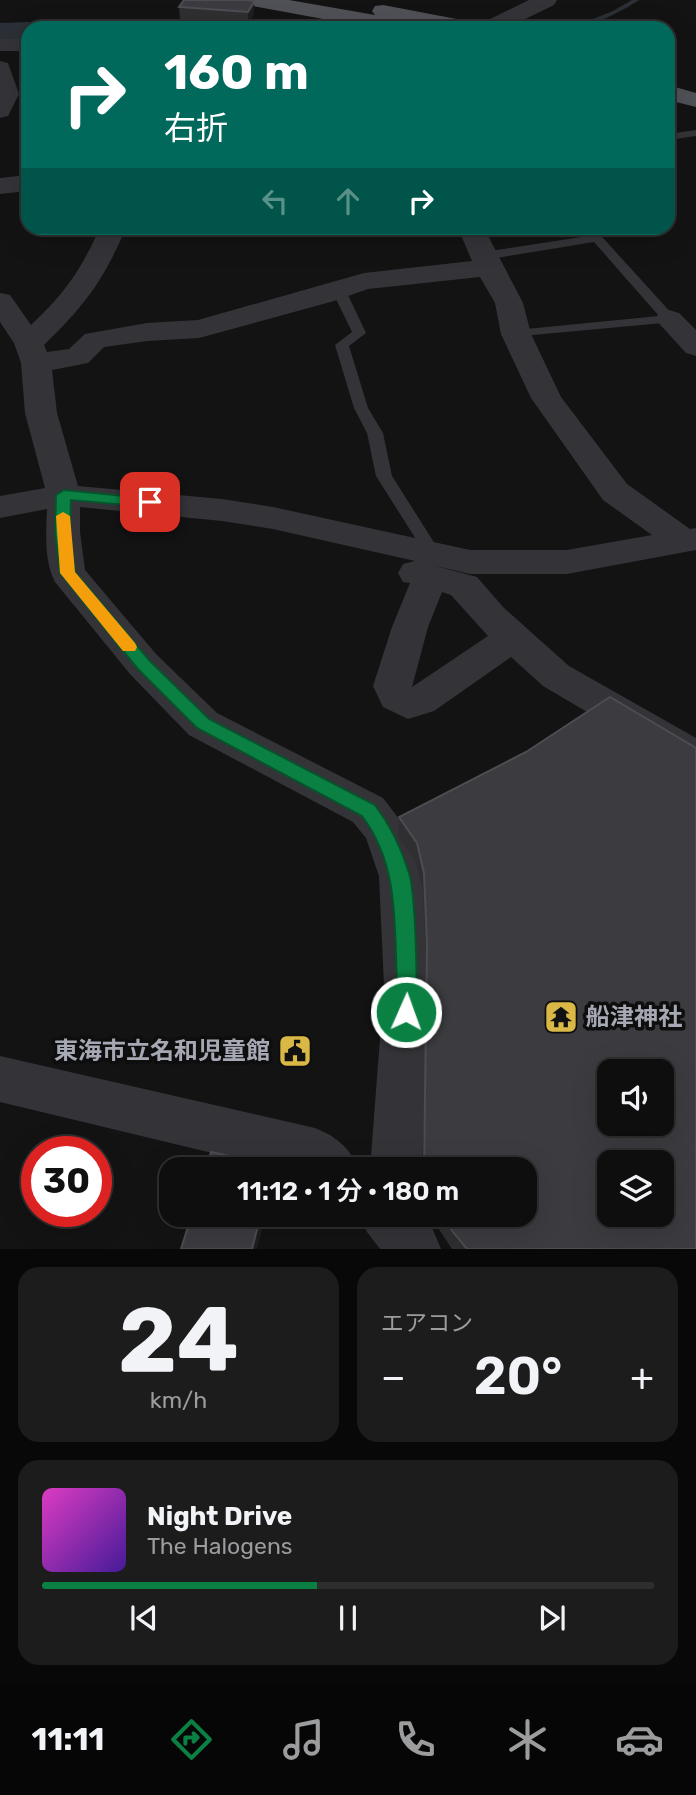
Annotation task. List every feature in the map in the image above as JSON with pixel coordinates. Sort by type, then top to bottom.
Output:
[{"type":"main road","points":[[253,0],[370,21]]},
{"type":"main road","points":[[323,0],[431,21]]},
{"type":"main road","points":[[675,79],[696,85]]},
{"type":"main road","points":[[675,94],[696,100]]},
{"type":"street","points":[[502,21],[538,1]]},
{"type":"street","points":[[0,45],[21,45]]},
{"type":"street","points":[[0,68],[8,94],[0,111]]},
{"type":"street","points":[[0,186],[21,184]]},
{"type":"street","points":[[32,353],[96,266],[110,235]]},
{"type":"street","points":[[474,235],[509,303],[516,334],[546,398],[615,492],[690,541]]},
{"type":"street","points":[[32,353],[78,357],[95,340],[147,332],[199,329],[364,281],[487,262]]},
{"type":"street","points":[[0,301],[32,353],[41,413],[64,495],[63,532],[68,573],[143,664],[203,724],[368,810],[384,831],[401,876],[407,986],[397,1157]]},
{"type":"street","points":[[669,319],[696,347]]},
{"type":"street","points":[[0,507],[64,495],[222,510],[250,526],[427,564],[567,562],[690,541]]},
{"type":"street","points":[[427,564],[392,686],[397,696],[408,704],[419,701],[513,637]]},
{"type":"street","points":[[427,564],[464,586],[491,617],[556,676],[696,757]]},
{"type":"street","points":[[0,1079],[315,1153],[320,1157]]},
{"type":"lane","points":[[675,136],[696,132]]},
{"type":"lane","points":[[487,262],[585,235]]},
{"type":"lane","points":[[594,235],[669,319]]},
{"type":"lane","points":[[335,291],[341,295],[359,333],[342,345],[361,408],[375,433],[384,476],[396,499],[427,544],[427,564]]},
{"type":"lane","points":[[516,334],[669,319]]},
{"type":"building","points":[[184,0],[254,2],[248,12],[179,7]]},
{"type":"building","name":"船津神社","points":[[610,697],[696,748],[696,1249],[467,1249],[453,1232],[450,1227],[537,1227],[537,1157],[424,1157],[427,945],[424,873],[417,843],[399,817],[526,752]]},
{"type":"building","points":[[211,1152],[234,1157],[210,1157]]},
{"type":"building","points":[[188,1227],[258,1227],[252,1249],[181,1249]]},
{"type":"waterway","points":[[591,21],[636,0]]},
{"type":"waterway","points":[[0,33],[21,32]]},
{"type":"slow traffic","points":[[63,516],[68,573],[129,647]]},
{"type":"place","name":"船津神社","points":[[561,1017]]},
{"type":"place","name":"東海市立名和児童館","points":[[295,1051]]},
{"type":"route","points":[[150,502],[64,495],[63,532],[68,573],[143,664],[203,724],[368,810],[384,831],[401,876],[406,1012]]}]
